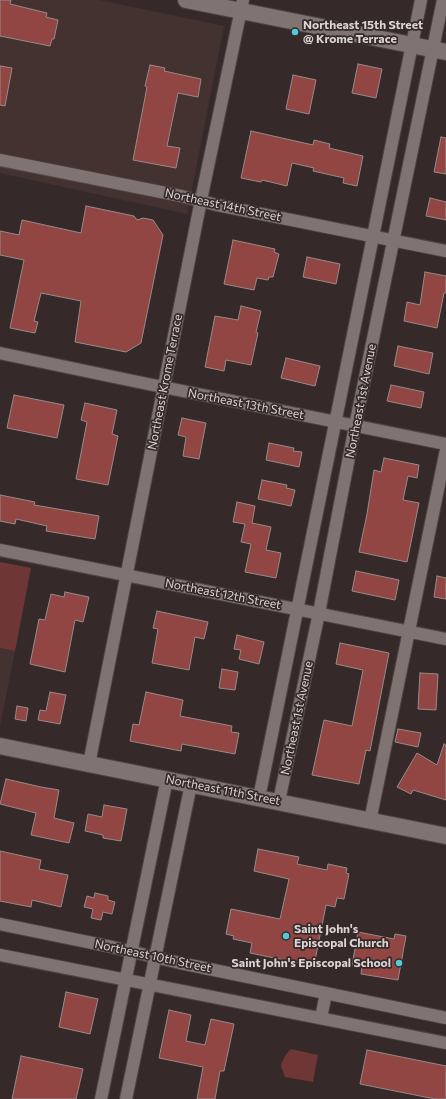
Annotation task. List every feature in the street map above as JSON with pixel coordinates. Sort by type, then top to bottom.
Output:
[{"type":"street","points":[[186,0],[242,5],[412,46],[439,51]]},
{"type":"street","name":"Northeast 1st Avenue","points":[[259,798],[421,0]]},
{"type":"street","name":"Northeast 1st Avenue","points":[[279,801],[319,613],[355,426],[394,240],[439,51],[442,0]]},
{"type":"street","name":"Northeast Krome Terrace","points":[[89,764],[201,200],[242,5]]},
{"type":"street","name":"Northeast 14th Street","points":[[0,160],[446,250]]},
{"type":"street","name":"Northeast 13th Street","points":[[0,353],[164,388],[446,444]]},
{"type":"street","points":[[370,821],[446,450]]},
{"type":"street","name":"Northeast 12th Street","points":[[0,550],[446,639]]},
{"type":"street","name":"Northeast 11th Street","points":[[0,746],[279,801],[446,836]]},
{"type":"street","points":[[101,1099],[167,779]]},
{"type":"street","points":[[126,1099],[154,957],[191,784]]},
{"type":"street","name":"Northeast 10th Street","points":[[0,924],[446,1018]]},
{"type":"street","points":[[0,955],[446,1042]]},
{"type":"street","points":[[322,1018],[326,993]]},
{"type":"shaded area","points":[[0,0],[99,0],[224,26],[187,214],[0,173]]},
{"type":"shaded area","points":[[0,562],[31,568],[15,651],[0,648]]},
{"type":"shaded area","points":[[0,648],[15,651],[0,726]]},
{"type":"shaded area","points":[[291,1049],[318,1055],[313,1082],[285,1077],[281,1066],[286,1054]]},
{"type":"building","points":[[0,0],[11,0],[10,4],[47,13],[46,17],[58,20],[54,39],[52,39],[50,46],[0,36]]},
{"type":"building","points":[[358,64],[382,69],[376,98],[352,93]]},
{"type":"building","points":[[150,65],[165,68],[164,71],[201,79],[198,97],[178,93],[167,146],[180,148],[176,168],[133,160],[147,87],[145,86]]},
{"type":"building","points":[[0,66],[12,68],[5,106],[0,105]]},
{"type":"building","points":[[293,75],[316,80],[309,114],[286,109]]},
{"type":"building","points":[[251,131],[313,145],[314,140],[330,144],[329,148],[363,156],[357,186],[343,183],[344,178],[313,171],[314,168],[292,163],[287,186],[262,180],[261,182],[241,178]]},
{"type":"building","points":[[441,137],[446,138],[446,174],[434,172]]},
{"type":"building","points":[[430,198],[446,202],[446,220],[426,216]]},
{"type":"building","points":[[86,206],[134,216],[137,220],[143,218],[153,220],[163,235],[141,343],[126,352],[75,342],[81,301],[41,293],[34,321],[38,322],[35,333],[10,328],[24,260],[0,255],[0,231],[19,235],[22,220],[81,233]]},
{"type":"building","points":[[233,240],[275,249],[274,252],[279,254],[273,277],[269,277],[268,280],[257,278],[254,290],[224,284]]},
{"type":"building","points":[[307,257],[340,264],[336,284],[303,277]]},
{"type":"building","points":[[425,272],[446,276],[446,293],[444,293],[437,328],[404,321],[407,302],[420,305]]},
{"type":"building","points":[[241,306],[261,311],[251,365],[226,360],[224,371],[205,367],[215,316],[238,320]]},
{"type":"building","points":[[398,346],[433,353],[429,374],[394,366]]},
{"type":"building","points":[[286,358],[320,366],[315,386],[281,378]]},
{"type":"building","points":[[391,385],[424,392],[421,408],[387,401]]},
{"type":"building","points":[[14,395],[64,405],[57,438],[7,428]]},
{"type":"building","points":[[85,403],[117,410],[112,434],[118,436],[108,485],[76,479],[87,422],[81,420]]},
{"type":"building","points":[[182,418],[206,423],[199,459],[183,456],[186,437],[178,435]]},
{"type":"building","points":[[269,443],[294,448],[293,451],[302,452],[299,467],[266,460]]},
{"type":"building","points":[[384,458],[419,465],[417,478],[408,476],[403,500],[419,503],[407,562],[359,552],[374,470],[381,472]]},
{"type":"building","points":[[262,480],[287,485],[286,488],[295,490],[291,506],[258,499]]},
{"type":"building","points":[[0,495],[35,502],[34,505],[99,516],[95,539],[46,531],[47,526],[16,519],[15,524],[0,521]]},
{"type":"building","points":[[237,502],[255,506],[252,523],[271,527],[266,550],[281,553],[276,578],[245,572],[251,544],[241,542],[245,524],[233,522]]},
{"type":"building","points":[[356,571],[399,580],[395,600],[352,591]]},
{"type":"building","points":[[437,576],[446,578],[446,599],[434,597]]},
{"type":"building","points":[[65,592],[89,597],[83,622],[75,620],[65,672],[30,664],[39,619],[45,620],[51,594],[64,597]]},
{"type":"building","points":[[157,611],[208,622],[204,639],[195,637],[189,670],[152,663],[158,629],[153,628]]},
{"type":"building","points":[[237,635],[264,642],[259,664],[239,659],[241,650],[234,649]]},
{"type":"building","points":[[340,643],[389,653],[370,751],[366,750],[359,784],[312,775],[324,720],[352,726],[363,670],[336,664]]},
{"type":"building","points":[[222,669],[238,672],[235,690],[219,688]]},
{"type":"building","points":[[420,673],[438,674],[436,710],[418,709]]},
{"type":"building","points":[[50,692],[66,695],[60,724],[38,720],[40,710],[46,711]]},
{"type":"building","points":[[146,692],[183,700],[180,716],[232,726],[231,732],[239,733],[235,754],[182,744],[181,751],[130,741],[133,724],[139,725]]},
{"type":"building","points":[[17,706],[28,708],[26,721],[15,719]]},
{"type":"building","points":[[398,729],[421,733],[418,747],[395,742]]},
{"type":"building","points":[[444,744],[446,745],[446,800],[413,790],[411,794],[397,787],[417,753],[437,765]]},
{"type":"building","points":[[6,779],[59,790],[54,818],[74,823],[69,843],[31,835],[36,813],[0,804]]},
{"type":"building","points":[[104,805],[127,809],[121,841],[103,838],[103,835],[85,831],[88,814],[102,817]]},
{"type":"building","points":[[258,849],[299,857],[297,864],[327,870],[328,864],[347,868],[346,873],[349,874],[344,899],[337,898],[335,907],[326,905],[314,966],[250,953],[252,943],[233,939],[234,936],[226,934],[231,909],[280,919],[289,879],[254,871]]},
{"type":"building","points":[[0,851],[41,860],[39,869],[68,875],[61,907],[32,900],[31,907],[0,901]]},
{"type":"building","points":[[95,893],[108,896],[108,900],[115,902],[112,914],[103,912],[101,920],[91,918],[93,909],[84,907],[87,896],[94,898]]},
{"type":"building","points":[[358,932],[394,939],[395,934],[406,936],[398,980],[361,974],[362,967],[352,965]]},
{"type":"building","points":[[66,992],[98,999],[90,1034],[59,1027]]},
{"type":"building","points":[[169,1010],[191,1015],[186,1041],[205,1045],[211,1019],[234,1024],[224,1071],[220,1071],[215,1099],[197,1099],[203,1067],[159,1058]]},
{"type":"building","points":[[367,1050],[446,1066],[446,1099],[435,1099],[360,1084]]},
{"type":"building","points":[[21,1056],[83,1069],[76,1099],[12,1099]]},
{"type":"place","name":"Northeast 15th Street @ Krome Terrace","points":[[295,32]]},
{"type":"place","name":"Saint John's Episcopal Church","points":[[286,936]]},
{"type":"place","name":"Saint John's Episcopal School","points":[[399,963]]}]
